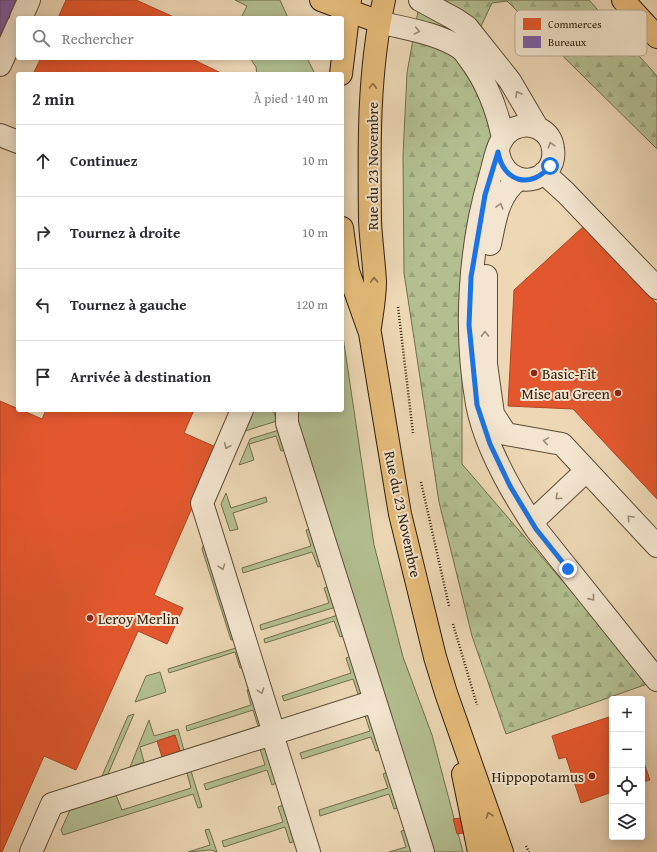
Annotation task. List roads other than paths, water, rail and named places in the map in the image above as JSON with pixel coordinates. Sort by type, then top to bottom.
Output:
[{"type":"main road","points":[[321,0],[349,6],[379,22]]},
{"type":"main road","name":"Rue du 23 Novembre","points":[[370,333],[375,283],[370,223],[370,157],[374,64],[379,22],[384,0]]},
{"type":"main road","points":[[623,0],[632,10]]},
{"type":"main road","points":[[344,48],[349,6]]},
{"type":"main road","points":[[647,26],[657,37]]},
{"type":"main road","points":[[341,72],[343,60]]},
{"type":"main road","name":"Rue du 23 Novembre","points":[[344,242],[348,271],[370,333],[400,514],[435,657],[446,693],[502,852]]},
{"type":"main road","name":"Rue du 23 Novembre","points":[[446,693],[479,852]]},
{"type":"lane","points":[[22,16],[29,0]]},
{"type":"lane","points":[[420,0],[455,18],[467,27],[510,81],[537,127]]},
{"type":"lane","points":[[379,22],[433,35],[462,49],[490,92],[497,113],[501,145],[504,169],[510,175],[518,179],[528,180],[536,178],[544,173],[550,166],[553,158],[553,148],[550,140],[545,132],[537,127],[528,125],[511,129],[501,145],[485,195],[471,277],[469,325],[477,405],[490,444],[510,486],[536,529],[657,680]]},
{"type":"lane","points":[[0,65],[16,29]]},
{"type":"lane","points":[[0,135],[16,141]]},
{"type":"lane","points":[[544,173],[566,193],[657,288]]},
{"type":"lane","points":[[518,179],[510,186],[502,198],[493,228],[486,270],[486,364],[493,414],[506,434],[562,444],[657,546]]},
{"type":"lane","points":[[241,412],[202,503],[309,852]]},
{"type":"lane","points":[[285,414],[423,852]]},
{"type":"lane","points":[[536,529],[535,519],[586,471]]},
{"type":"lane","points":[[31,852],[52,804],[375,701]]},
{"type":"place","name":"Basic-Fit","points":[[534,373]]},
{"type":"place","name":"Mise au Green","points":[[618,393]]},
{"type":"place","name":"Leroy Merlin","points":[[90,618]]},
{"type":"place","name":"Hippopotamus","points":[[592,776]]}]
